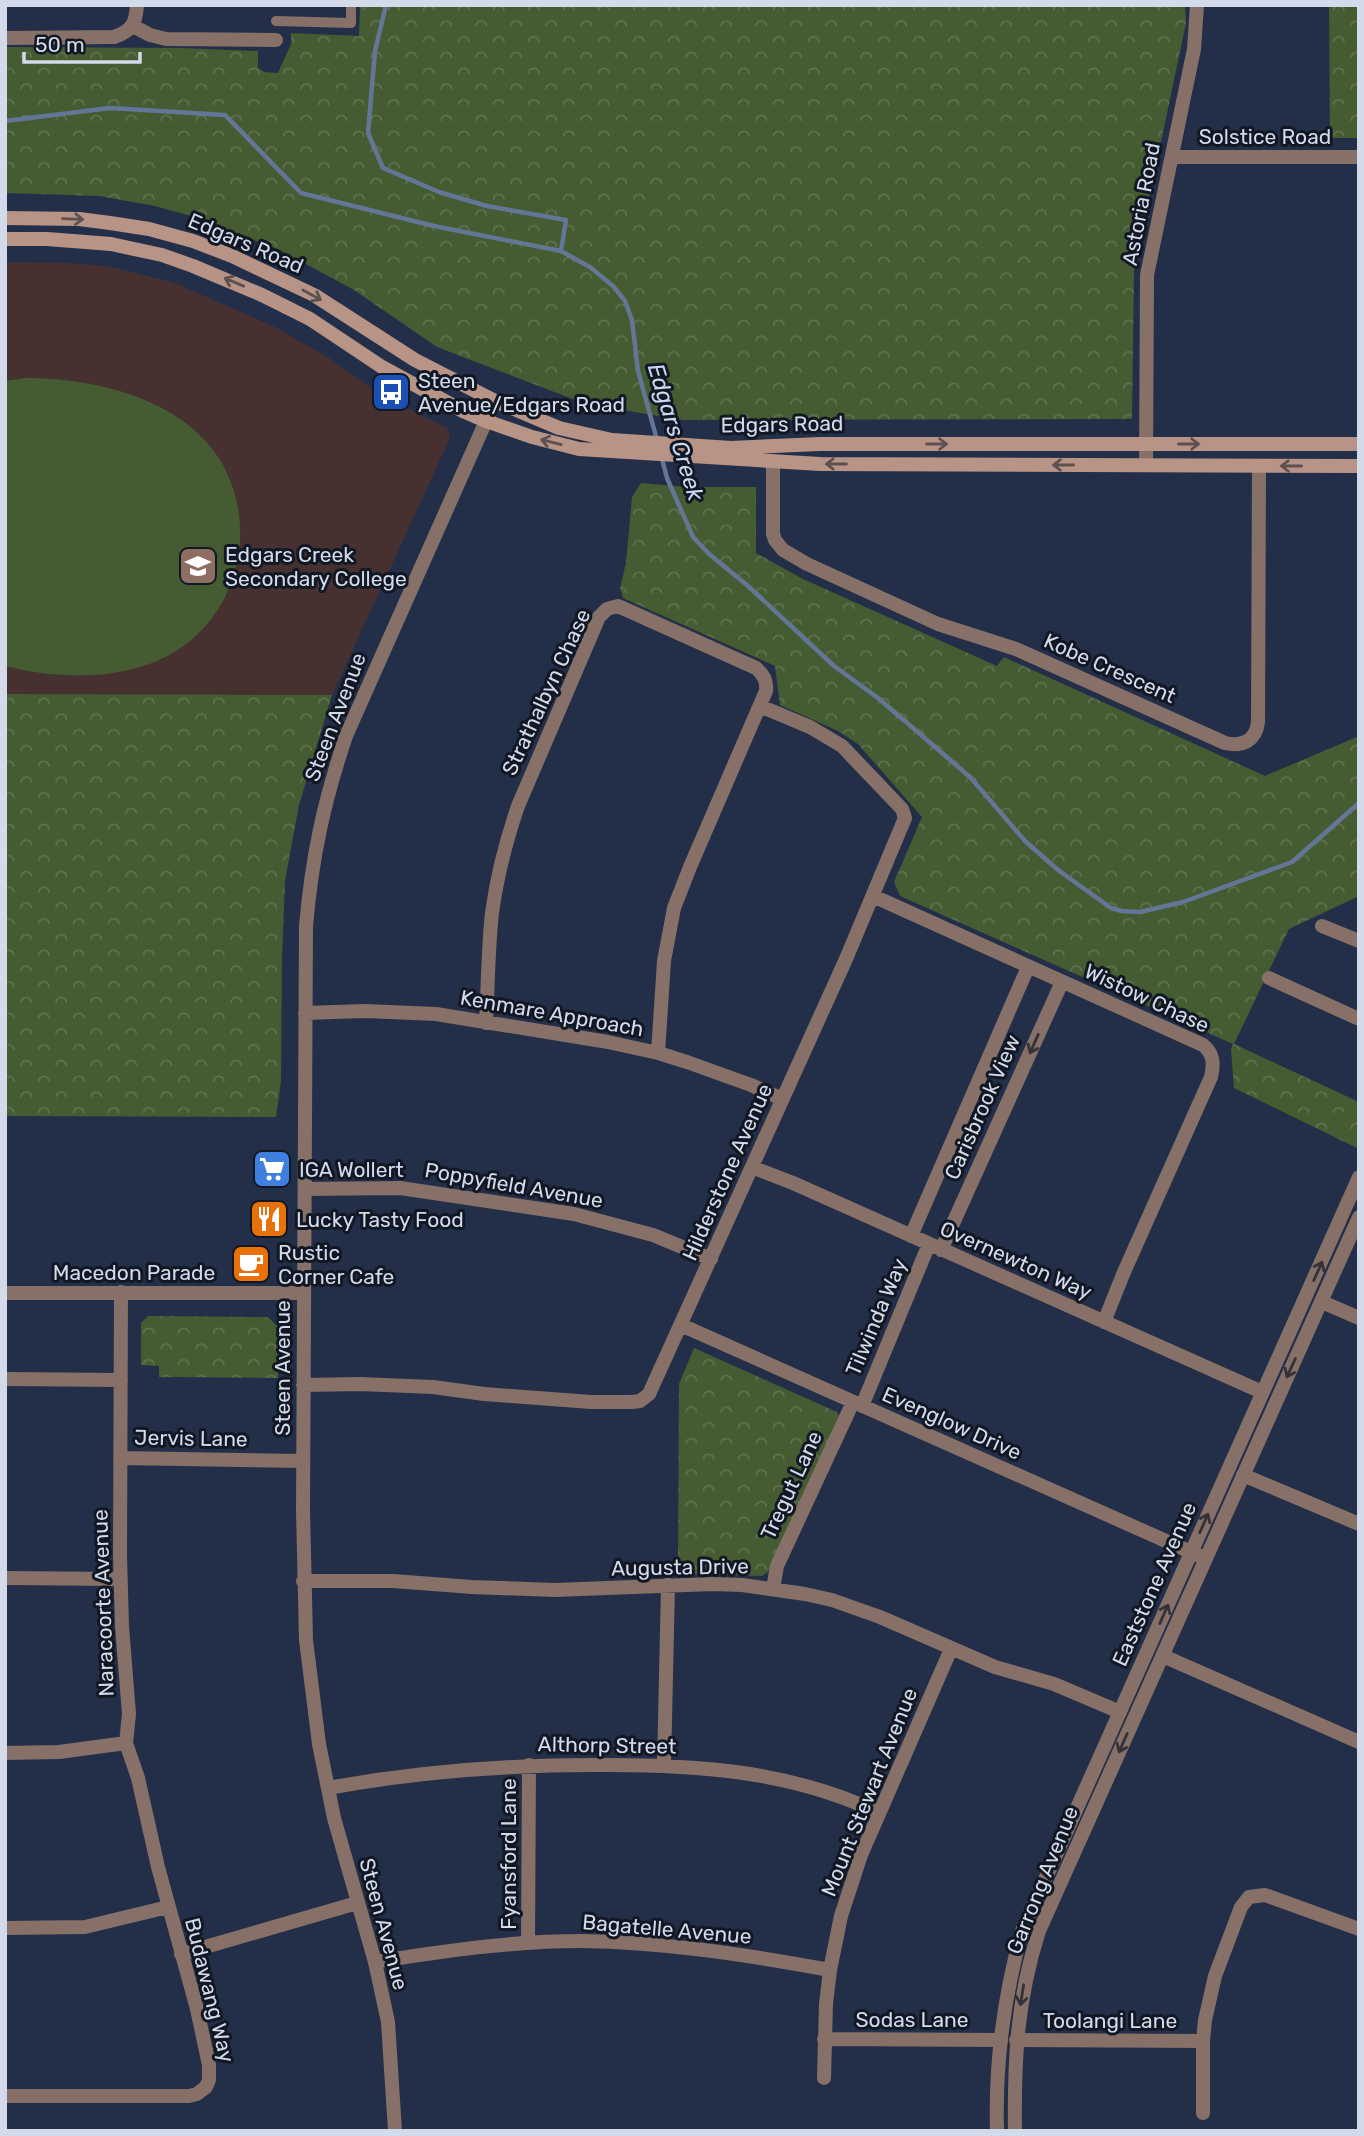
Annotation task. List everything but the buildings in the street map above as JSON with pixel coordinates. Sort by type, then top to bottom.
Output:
[{"type":"main road","name":"Edgars Road","points":[[5,218],[79,219],[149,229],[193,241],[232,256],[314,295],[415,360],[495,401],[559,428],[615,446]]},
{"type":"main road","name":"Edgars Road","points":[[5,239],[111,244],[162,255],[193,266],[292,309],[403,380],[486,421],[532,438],[579,449],[615,446],[820,464],[1359,466]]},
{"type":"main road","name":"Edgars Road","points":[[701,452],[820,444],[1359,444]]},
{"type":"street","points":[[5,38],[114,37],[133,26],[136,5]]},
{"type":"street","points":[[276,21],[351,23],[351,5]]},
{"type":"street","name":"Astoria Road","points":[[1146,465],[1147,275],[1194,49],[1197,5]]},
{"type":"street","points":[[133,26],[150,35],[166,39],[276,40]]},
{"type":"street","name":"Solstice Road","points":[[1172,157],[1359,157]]},
{"type":"street","name":"Steen Avenue","points":[[395,2131],[388,2022],[375,1962],[328,1788],[312,1696],[306,1640],[303,1581],[303,1385],[306,926],[317,833],[330,781],[355,714],[495,401]]},
{"type":"street","name":"Kobe Crescent","points":[[773,461],[773,534],[783,550],[807,564],[938,624],[1016,649],[1234,745],[1243,744],[1254,736],[1258,722],[1259,466]]},
{"type":"street","name":"Strathalbyn Chase","points":[[486,1023],[492,913],[508,836],[539,754],[599,617],[611,607],[624,608],[756,668],[767,684],[674,908],[664,961],[659,1053]]},
{"type":"street","name":"Hilderstone Avenue","points":[[303,1385],[421,1386],[552,1400],[632,1402],[649,1394],[904,825],[905,814],[902,809],[842,746],[810,727],[760,706]]},
{"type":"street","name":"Wistow Chase","points":[[873,896],[1203,1045],[1210,1052],[1213,1061],[1211,1077],[1104,1322]]},
{"type":"street","points":[[1322,926],[1359,941]]},
{"type":"street","name":"Carisbrook View","points":[[911,1236],[1028,967]]},
{"type":"street","points":[[1269,978],[1359,1019]]},
{"type":"street","name":"Carisbrook View","points":[[935,1247],[1062,982]]},
{"type":"street","name":"Kenmare Approach","points":[[305,1013],[365,1011],[436,1014],[608,1042],[659,1053],[751,1085],[782,1099]]},
{"type":"street","name":"Overnewton Way","points":[[752,1167],[1277,1399]]},
{"type":"street","name":"Eaststone Avenue","points":[[1001,2040],[1011,1972],[1022,1931],[1359,1177]]},
{"type":"street","name":"Poppyfield Avenue","points":[[305,1189],[400,1188],[574,1214],[653,1235],[710,1259]]},
{"type":"street","name":"Eaststone Avenue","points":[[1110,1773],[1359,1217]]},
{"type":"street","name":"Tilwinda Way","points":[[857,1404],[935,1247]]},
{"type":"street","name":"Naracoorte Avenue","points":[[121,1292],[120,1579],[129,1704],[126,1742],[138,1778],[168,1906]]},
{"type":"street","name":"Macedon Parade","points":[[5,1293],[304,1293]]},
{"type":"street","points":[[1307,1295],[1359,1318]]},
{"type":"street","name":"Evenglow Drive","points":[[681,1325],[1206,1559]]},
{"type":"street","points":[[5,1379],[121,1380]]},
{"type":"street","name":"Tregut Lane","points":[[773,1589],[777,1566],[857,1404]]},
{"type":"street","name":"Jervis Lane","points":[[120,1458],[303,1461]]},
{"type":"street","points":[[1228,1468],[1359,1524]]},
{"type":"street","points":[[5,1578],[120,1579]]},
{"type":"street","name":"Augusta Drive","points":[[303,1581],[393,1581],[534,1590],[713,1584],[773,1589],[832,1600],[892,1622],[995,1667],[1054,1684],[1134,1719]]},
{"type":"street","points":[[664,1766],[668,1585]]},
{"type":"street","name":"Mount Stewart Avenue","points":[[824,2078],[824,2039],[830,1970],[841,1916],[879,1813],[951,1648]]},
{"type":"street","points":[[1148,1649],[1359,1742]]},
{"type":"street","points":[[5,1753],[58,1752],[126,1742]]},
{"type":"street","name":"Althorp Street","points":[[328,1788],[401,1776],[529,1765],[664,1766],[755,1773],[835,1794],[879,1813]]},
{"type":"street","name":"Fyansford Lane","points":[[528,1943],[529,1765]]},
{"type":"street","name":"Garrong Avenue","points":[[1015,2131],[1016,2040],[1023,1985],[1039,1931],[1110,1773]]},
{"type":"street","points":[[1203,2113],[1203,2041],[1210,1997],[1223,1951],[1241,1907],[1249,1897],[1273,1897],[1359,1929]]},
{"type":"street","points":[[181,1954],[357,1903]]},
{"type":"street","name":"Budawang Way","points":[[5,1928],[85,1927],[168,1906],[197,2009],[209,2065],[209,2080],[202,2092],[189,2096],[5,2096]]},
{"type":"street","name":"Bagatelle Avenue","points":[[375,1962],[468,1948],[579,1941],[650,1944],[830,1970]]},
{"type":"street","name":"Sodas Lane","points":[[824,2039],[1001,2040]]},
{"type":"street","points":[[997,2131],[1001,2040]]},
{"type":"street","name":"Toolangi Lane","points":[[1016,2040],[1203,2041]]},
{"type":"shaded area","name":"Edgars Creek Secondary College","points":[[5,262],[94,265],[175,283],[277,328],[329,358],[382,396],[447,428],[450,438],[332,695],[5,694]]},
{"type":"green space","points":[[360,5],[1185,5],[1186,23],[1134,270],[1132,419],[683,420],[586,404],[437,347],[354,290],[280,250],[195,217],[155,206],[99,196],[5,193],[5,47],[258,51],[258,68],[264,72],[278,73],[291,44],[291,33],[359,36]]},
{"type":"green space","points":[[1329,5],[1359,5],[1359,138],[1330,138]]},
{"type":"green space","points":[[26,378],[79,382],[107,388],[160,407],[183,421],[204,439],[220,460],[233,488],[239,517],[240,546],[234,575],[223,602],[206,626],[184,646],[157,661],[120,672],[81,676],[42,673],[5,666],[5,381]]},
{"type":"green space","points":[[641,483],[685,487],[756,487],[756,553],[803,579],[997,666],[1004,657],[1265,776],[1359,736],[1359,896],[1289,929],[1234,1044],[1359,1102],[1359,1149],[1234,1088],[1231,1049],[1233,1044],[900,896],[894,882],[922,817],[858,744],[838,731],[780,705],[775,666],[623,598],[620,588],[626,563],[632,497]]},
{"type":"green space","points":[[5,694],[332,695],[299,805],[285,881],[281,1081],[276,1117],[5,1116]]},
{"type":"green space","points":[[148,1316],[268,1317],[279,1328],[278,1378],[159,1377],[159,1366],[141,1365],[141,1323]]},
{"type":"green space","points":[[694,1348],[837,1412],[839,1416],[769,1571],[762,1576],[685,1574],[678,1567],[679,1384]]},
{"type":"waterway","points":[[386,5],[375,51],[368,133],[383,168],[439,192],[487,206],[566,220],[561,251]]},
{"type":"waterway","name":"Edgars Creek","points":[[5,121],[110,108],[225,115],[301,193],[434,226],[561,251],[590,267],[613,286],[625,301],[632,320],[638,371],[657,440]]},
{"type":"waterway","name":"Edgars Creek","points":[[662,459],[667,478],[693,537],[708,553],[748,586],[834,666],[878,698],[970,777],[1025,841],[1058,870],[1111,908],[1140,912],[1183,902],[1292,862],[1359,803]]},
{"type":"place","name":"Steen Avenue/Edgars Road","points":[[391,392]]},
{"type":"place","name":"Edgars Creek Secondary College","points":[[198,566]]},
{"type":"place","name":"IGA Wollert","points":[[272,1169]]},
{"type":"place","name":"Lucky Tasty Food","points":[[269,1219]]},
{"type":"place","name":"Rustic Corner Cafe","points":[[251,1264]]}]
